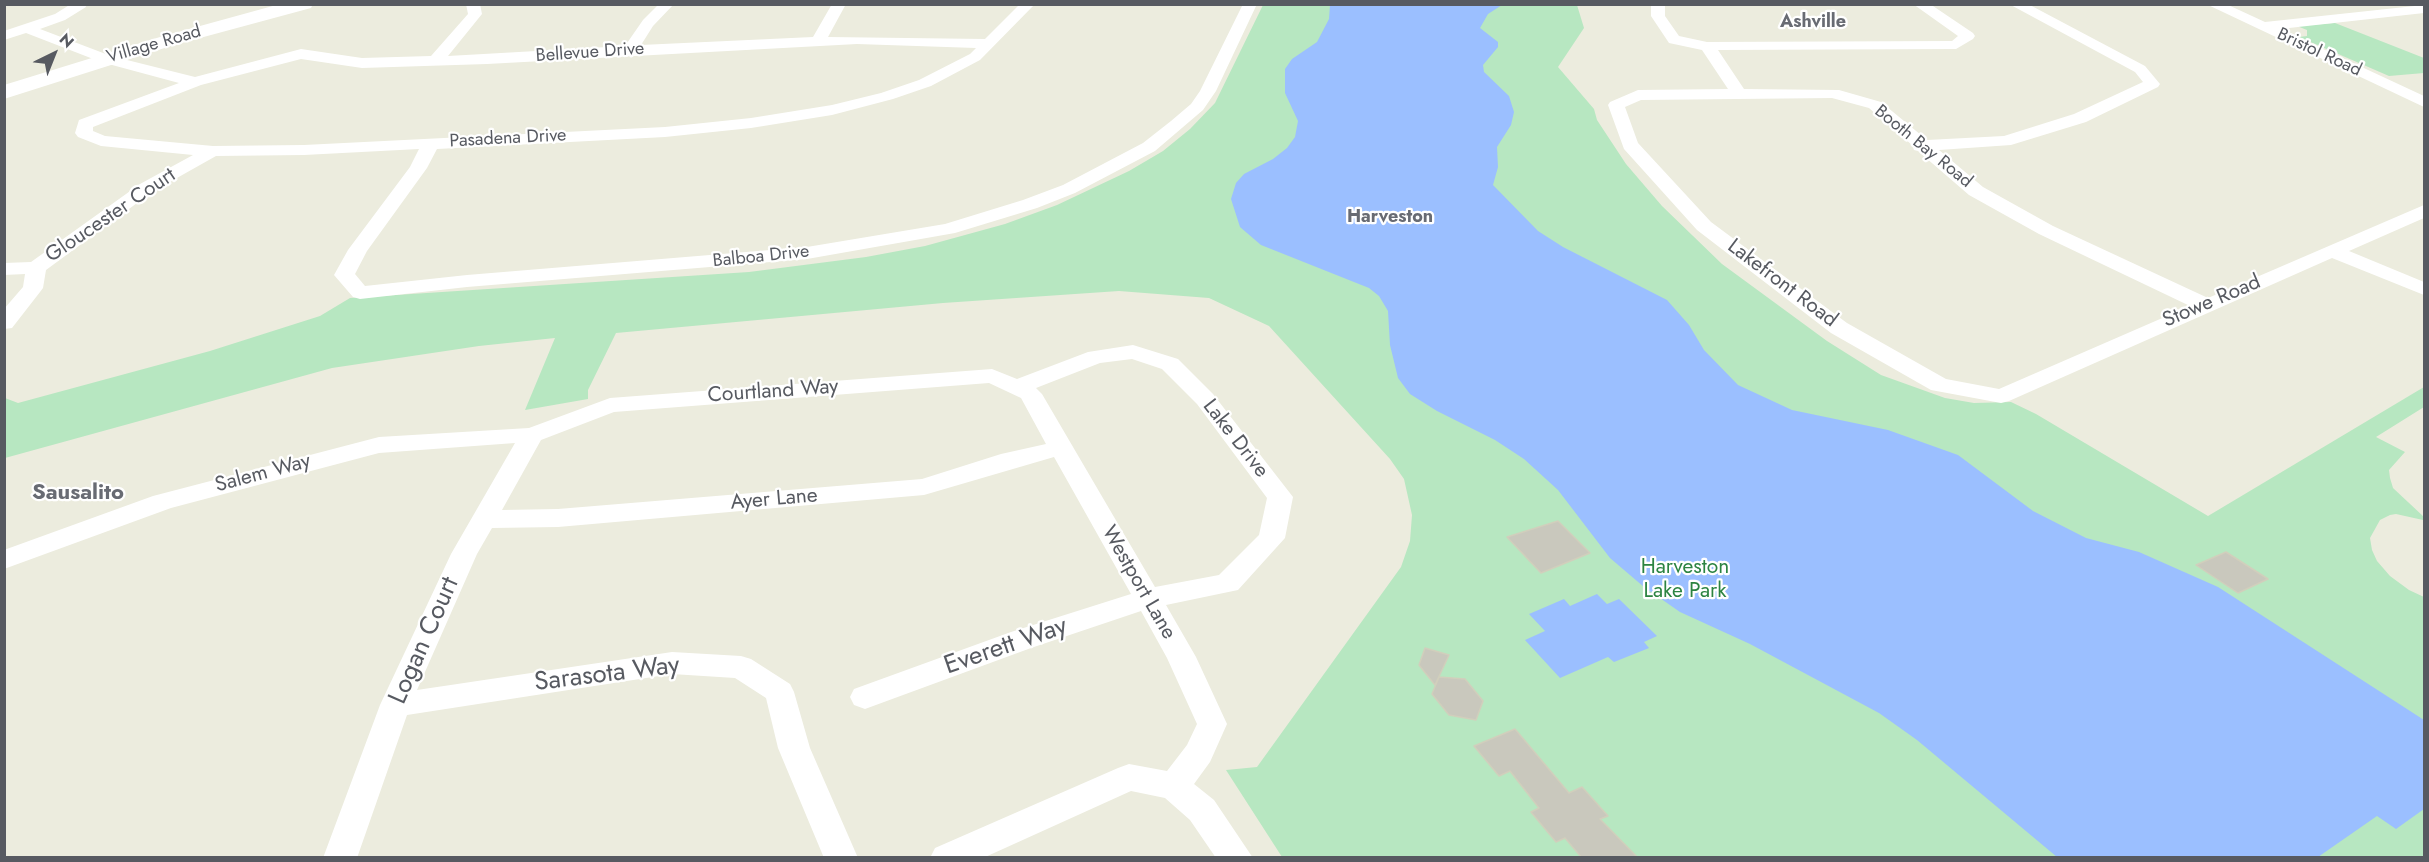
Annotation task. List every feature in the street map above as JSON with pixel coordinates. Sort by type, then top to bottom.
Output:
[{"type":"street","name":"Village Road","points":[[4,92],[106,59],[304,4]]},
{"type":"street","points":[[435,61],[475,14],[473,4]]},
{"type":"street","points":[[630,50],[648,23],[667,4]]},
{"type":"street","points":[[818,41],[839,4]]},
{"type":"street","name":"Pasadena Drive","points":[[195,82],[85,124],[84,133],[101,141],[213,151],[304,150],[665,132],[751,123],[832,110],[887,96],[925,82],[975,57],[1028,4]]},
{"type":"street","name":"Balboa Drive","points":[[431,144],[418,168],[358,250],[344,275],[360,293],[466,281],[705,264],[807,253],[888,240],[948,229],[1030,204],[1069,189],[1149,147],[1177,125],[1202,99],[1250,4]]},
{"type":"street","points":[[1658,4],[1658,16],[1674,40],[1707,46],[1956,45],[1968,36],[1920,4]]},
{"type":"street","points":[[1920,146],[2006,141],[2080,118],[2152,84],[2140,69],[2016,4]]},
{"type":"street","name":"Bristol Road","points":[[2213,4],[2424,102]]},
{"type":"street","points":[[4,36],[60,17],[79,6]]},
{"type":"street","points":[[2262,27],[2424,9]]},
{"type":"street","points":[[28,29],[106,59],[195,82]]},
{"type":"street","name":"Bellevue Drive","points":[[195,82],[301,54],[362,63],[818,41],[920,40],[989,44]]},
{"type":"street","points":[[1707,46],[1739,94]]},
{"type":"street","name":"Booth Bay Road","points":[[1616,105],[1638,95],[1833,93],[1875,105],[1920,146],[1986,197],[2046,230],[2206,305]]},
{"type":"street","name":"Lakefront Road","points":[[1616,105],[1630,145],[1704,226],[1830,321],[1938,385],[2001,396]]},
{"type":"street","name":"Gloucester Court","points":[[4,323],[33,288],[36,268],[147,188],[213,151]]},
{"type":"street","name":"Stowe Road","points":[[2001,396],[2424,212]]},
{"type":"street","points":[[2332,251],[2424,289]]},
{"type":"street","points":[[4,269],[36,268]]},
{"type":"street","name":"Lake Drive","points":[[1017,387],[1096,357],[1133,352],[1170,364],[1205,399],[1280,496],[1272,538],[1228,583],[1148,599]]},
{"type":"street","name":"Courtland Way","points":[[532,435],[610,405],[992,376],[1017,387]]},
{"type":"street","name":"Westport Lane","points":[[1017,387],[1030,394],[1181,657],[1212,724],[1198,753],[1174,786]]},
{"type":"street","name":"Logan Court","points":[[340,858],[395,705],[464,554],[532,435]]},
{"type":"street","name":"Salem Way","points":[[4,560],[162,502],[379,445],[458,438],[532,435]]},
{"type":"street","name":"Ayer Lane","points":[[484,519],[558,518],[924,487],[1010,460],[1060,448]]},
{"type":"street","name":"Everett Way","points":[[865,698],[1021,640],[1148,599]]},
{"type":"street","name":"Sarasota Way","points":[[395,705],[672,663],[741,667],[779,692],[794,748],[841,858]]},
{"type":"street","points":[[947,858],[1129,777],[1174,786],[1203,810],[1236,858]]},
{"type":"green space","name":"Harveston Lake Park","points":[[1263,5],[1577,5],[1584,28],[1558,67],[1594,109],[1597,120],[1626,164],[1662,206],[1722,264],[1827,341],[1881,375],[1945,398],[1974,403],[2011,402],[2036,414],[2208,516],[2424,387],[2424,407],[2376,437],[2405,452],[2389,470],[2390,478],[2393,488],[2424,517],[2423,520],[2396,514],[2390,515],[2380,520],[2370,538],[2377,561],[2390,576],[2409,590],[2424,597],[2424,857],[1282,857],[1226,770],[1257,767],[1401,567],[1410,541],[1412,515],[1404,479],[1390,459],[1269,326],[1209,298],[1119,291],[943,303],[616,333],[588,390],[588,399],[525,410],[555,338],[479,346],[332,368],[5,458],[5,398],[18,403],[210,351],[320,316],[350,298],[749,272],[866,257],[925,246],[1005,224],[1057,205],[1129,171],[1163,151],[1190,129],[1215,103]]},
{"type":"green space","points":[[2335,23],[2424,58],[2424,73],[2389,76],[2299,37],[2307,36],[2307,30],[2297,26]]},
{"type":"water","points":[[1330,5],[1502,5],[1488,14],[1480,28],[1498,42],[1498,47],[1483,65],[1484,72],[1509,96],[1514,112],[1511,125],[1497,147],[1498,167],[1493,185],[1538,231],[1563,247],[1667,300],[1689,325],[1704,350],[1738,385],[1792,410],[1888,430],[1958,455],[2033,511],[2086,538],[2139,552],[2218,587],[2424,720],[2424,809],[2396,829],[2377,816],[2318,857],[2057,857],[1917,740],[1879,713],[1750,644],[1680,612],[1644,587],[1610,558],[1558,490],[1524,459],[1495,440],[1437,411],[1410,394],[1398,378],[1390,345],[1388,311],[1379,296],[1369,288],[1261,245],[1240,227],[1231,199],[1236,183],[1244,174],[1273,159],[1287,148],[1295,137],[1298,121],[1285,93],[1285,69],[1292,59],[1317,42],[1329,19]]},
{"type":"water","points":[[1597,594],[1607,604],[1619,599],[1657,636],[1644,642],[1649,648],[1614,662],[1608,657],[1560,678],[1525,640],[1545,631],[1529,614],[1564,599],[1570,606]]},
{"type":"building","points":[[1558,521],[1590,553],[1541,573],[1507,537]]},
{"type":"building","points":[[2226,552],[2268,579],[2238,593],[2196,565]]},
{"type":"building","points":[[1425,648],[1449,655],[1435,685],[1419,665]]},
{"type":"building","points":[[1439,677],[1465,679],[1483,701],[1476,720],[1449,715],[1432,694]]},
{"type":"building","points":[[1515,729],[1569,793],[1582,787],[1608,816],[1600,819],[1638,858],[1582,858],[1565,838],[1556,842],[1531,812],[1539,808],[1510,771],[1499,776],[1474,746]]},
{"type":"district","name":"Ashville","points":[[1813,23]]},
{"type":"district","name":"Harveston","points":[[1390,218]]},
{"type":"district","name":"Sausalito","points":[[78,494]]}]
